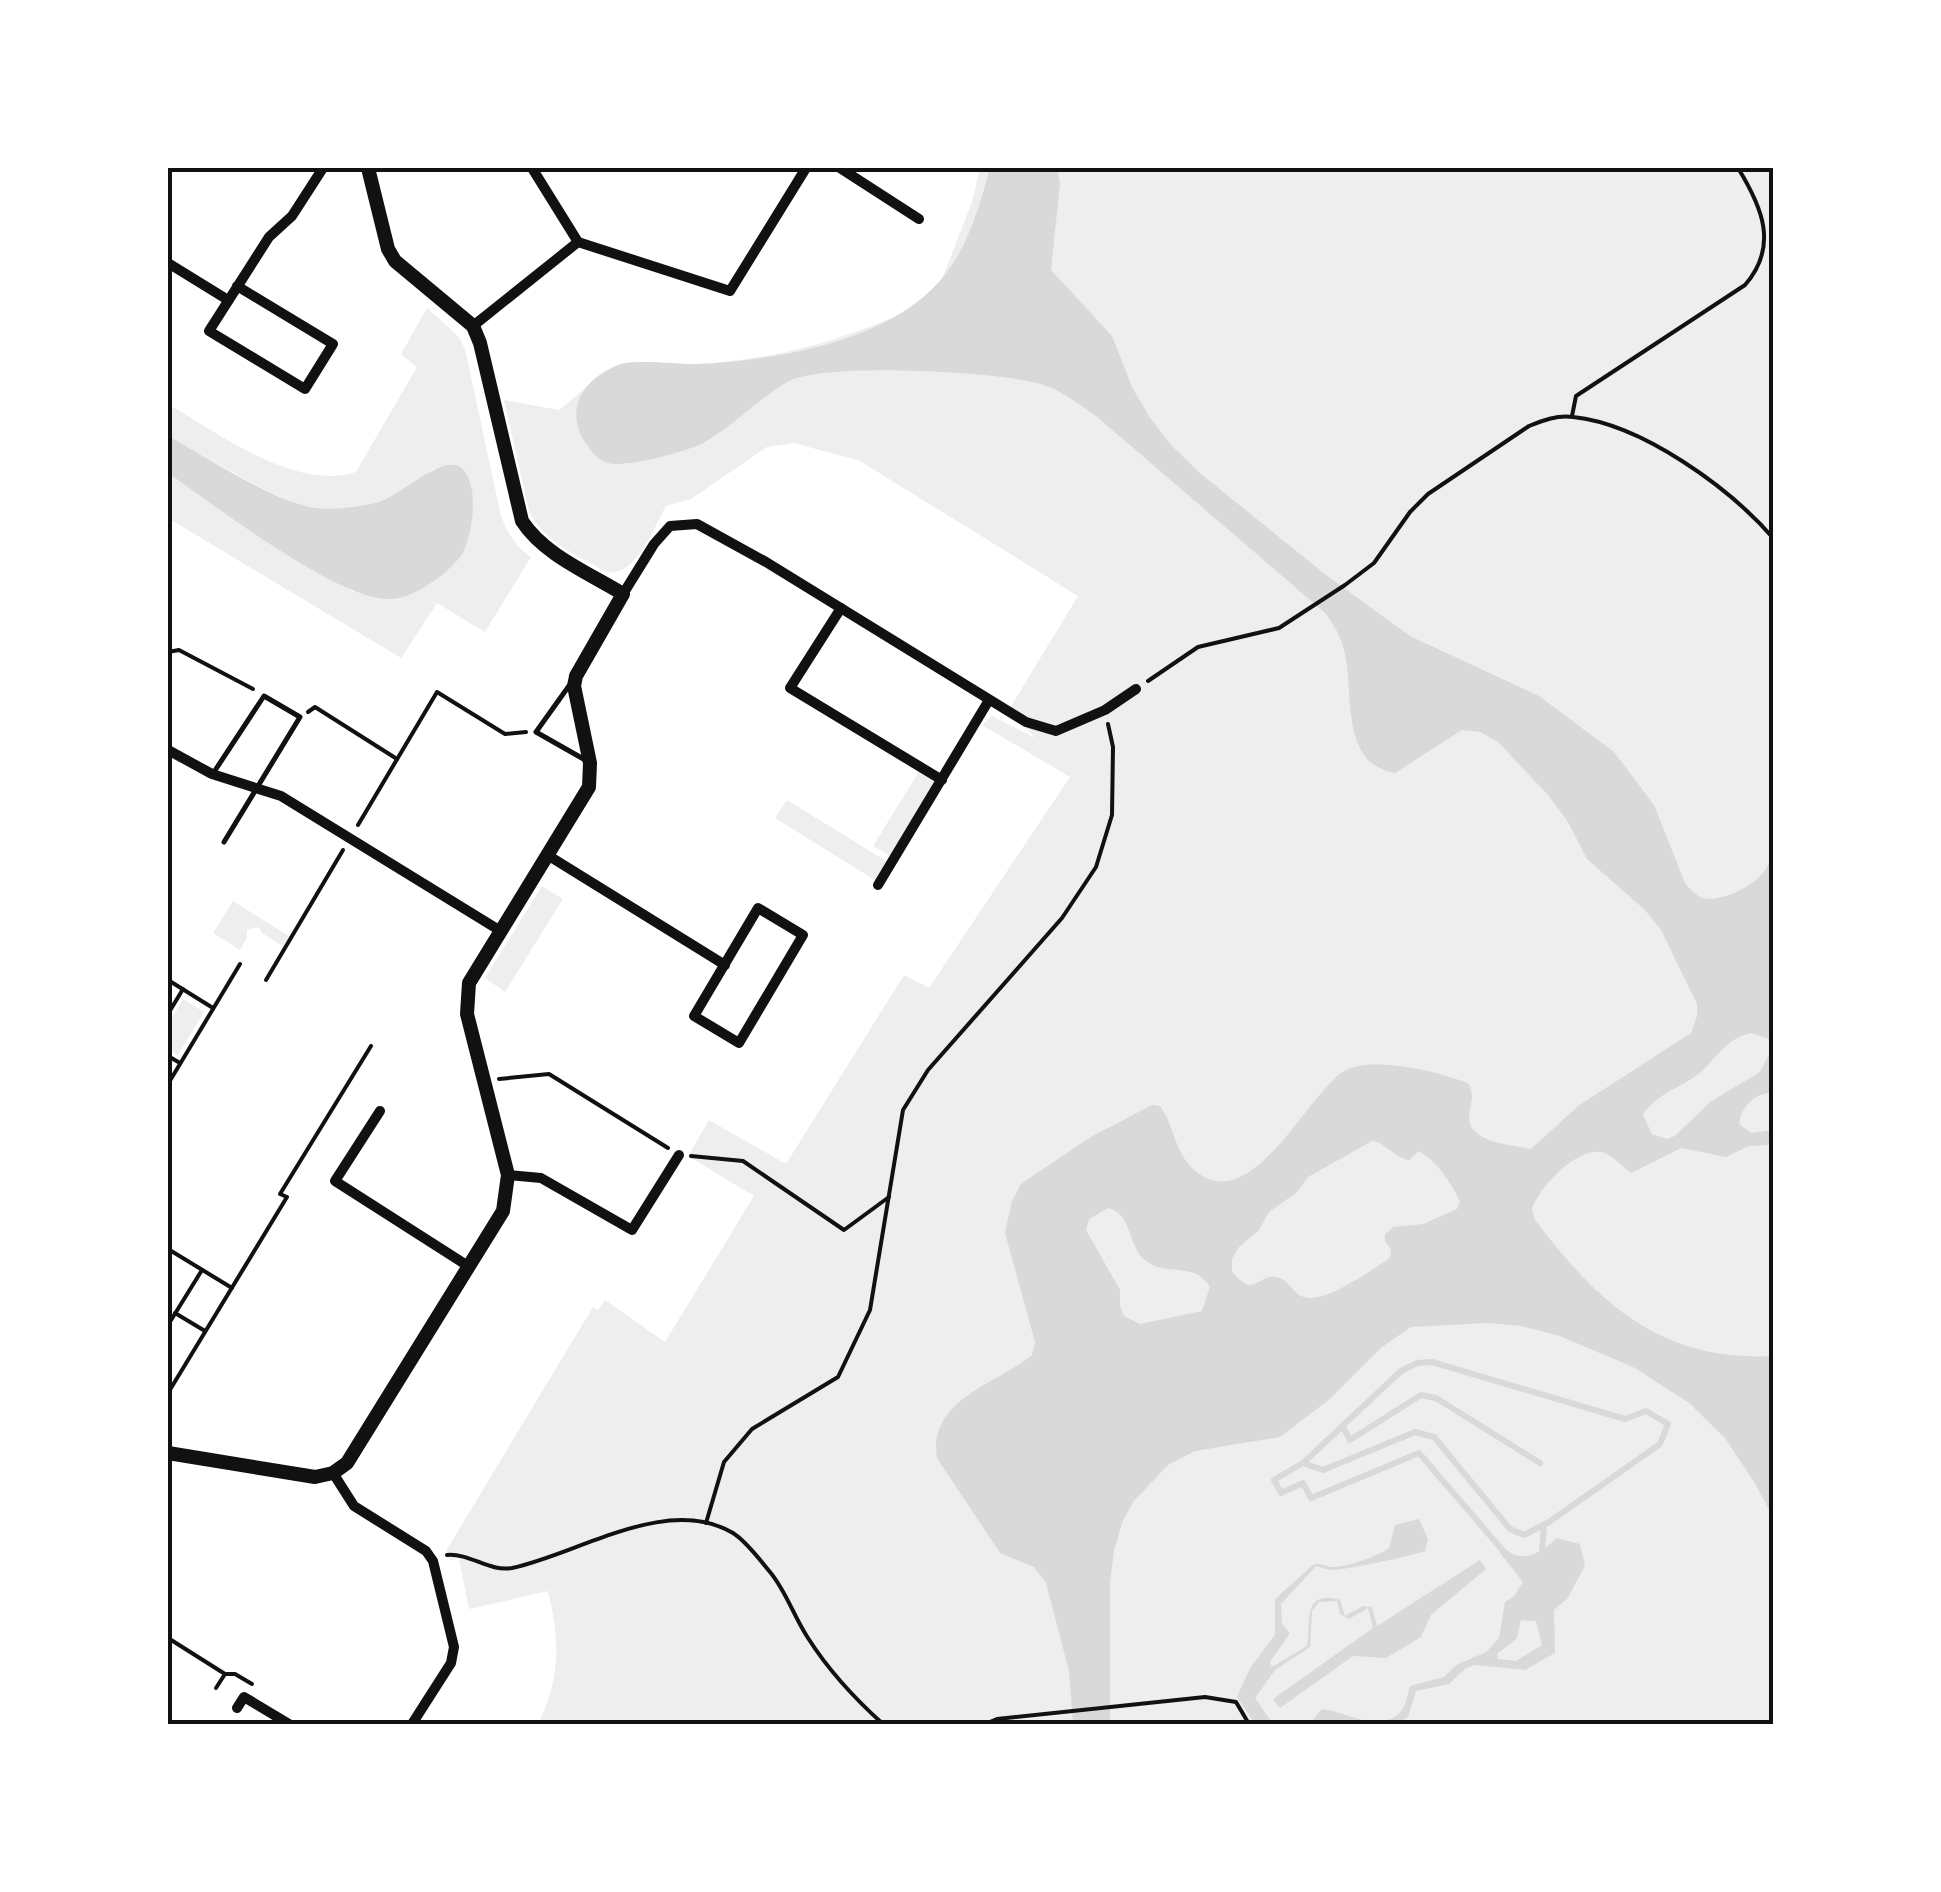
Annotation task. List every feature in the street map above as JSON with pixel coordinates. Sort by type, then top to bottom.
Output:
[{"type":"street","points":[[237,286],[333,344],[305,390],[210,331],[228,300],[237,286],[269,237],[292,216],[323,168]]},
{"type":"street","points":[[368,168],[388,249],[395,260],[473,326],[522,522],[547,547],[623,594]]},
{"type":"street","points":[[532,168],[578,242],[730,292],[806,168]]},
{"type":"street","points":[[840,168],[919,219]]},
{"type":"street","points":[[473,326],[578,242]]},
{"type":"street","points":[[168,263],[228,300]]},
{"type":"street","points":[[168,1453],[315,1477],[333,1473],[346,1463],[503,1211],[508,1176],[467,1014],[469,983],[589,788],[590,763],[574,686],[576,676],[654,544],[670,526],[697,524],[1026,722],[1056,731],[1105,710],[1136,689]]},
{"type":"street","points":[[841,608],[790,688],[942,780]]},
{"type":"street","points":[[878,885],[989,700]]},
{"type":"street","points":[[168,750],[212,774],[281,796],[500,930]]},
{"type":"street","points":[[549,856],[724,965]]},
{"type":"street","points":[[758,908],[803,934],[739,1042],[694,1016],[724,965],[758,908]]},
{"type":"street","points":[[380,1111],[336,1182],[468,1266]]},
{"type":"street","points":[[508,1176],[541,1178],[632,1230],[680,1155]]},
{"type":"street","points":[[333,1473],[354,1506],[426,1551],[433,1560],[454,1647],[450,1663],[412,1724]]},
{"type":"street","points":[[238,1708],[244,1697],[289,1724]]},
{"type":"lane","points":[[576,676],[536,732],[590,763]]},
{"type":"lane","points":[[212,774],[264,696],[300,717],[224,842]]},
{"type":"path","points":[[1572,416],[1576,396],[1753,276],[1764,255],[1765,231],[1738,168]]},
{"type":"path","points":[[1136,689],[1198,647],[1279,628],[1306,611],[1374,563],[1428,494],[1529,426],[1547,419],[1572,416],[1617,427],[1692,467],[1774,540]]},
{"type":"path","points":[[168,652],[179,650],[264,696]]},
{"type":"path","points":[[266,980],[437,692],[505,734],[536,732]]},
{"type":"path","points":[[300,717],[315,707],[397,759]]},
{"type":"path","points":[[706,1522],[724,1462],[752,1430],[838,1376],[870,1310],[903,1110],[928,1070],[1062,918],[1096,867],[1112,815],[1112,747],[1105,710]]},
{"type":"path","points":[[168,1084],[240,964]]},
{"type":"path","points":[[168,980],[213,1008]]},
{"type":"path","points":[[168,1014],[182,989]]},
{"type":"path","points":[[168,1392],[287,1198],[280,1194],[371,1046]]},
{"type":"path","points":[[168,1056],[180,1063]]},
{"type":"path","points":[[168,1248],[232,1288]]},
{"type":"path","points":[[168,1326],[202,1270]]},
{"type":"path","points":[[175,1313],[205,1331]]},
{"type":"path","points":[[433,1560],[466,1555],[499,1570],[612,1534],[678,1519],[706,1522],[735,1534],[774,1575],[807,1637],[846,1690],[884,1724]]},
{"type":"path","points":[[168,1638],[225,1674],[216,1688]]},
{"type":"path","points":[[986,1724],[997,1719],[1205,1697],[1236,1702],[1249,1724]]},
{"type":"shaded area","points":[[980,168],[1773,168],[1773,1724],[538,1724],[551,1691],[556,1659],[548,1591],[469,1609],[459,1559],[450,1560],[446,1551],[593,1307],[598,1310],[605,1300],[665,1342],[754,1196],[688,1156],[709,1120],[786,1164],[904,975],[929,988],[1070,777],[982,725],[992,716],[1035,738],[1010,708],[1078,596],[860,461],[794,443],[767,447],[691,499],[666,506],[635,559],[627,567],[606,572],[552,539],[535,522],[529,511],[504,400],[559,410],[598,377],[621,364],[699,364],[761,357],[850,334],[907,311],[935,297],[972,202]]},
{"type":"shaded area","points":[[990,168],[1057,168],[1060,183],[1051,270],[1112,336],[1133,389],[1151,419],[1201,474],[1326,575],[1410,636],[1539,696],[1614,752],[1654,805],[1685,883],[1693,892],[1710,899],[1746,887],[1766,869],[1773,846],[1773,1046],[1773,1093],[1750,1102],[1739,1124],[1751,1133],[1773,1130],[1773,1145],[1749,1146],[1726,1157],[1681,1148],[1631,1173],[1605,1153],[1595,1152],[1561,1169],[1532,1209],[1535,1220],[1583,1277],[1636,1321],[1697,1349],[1773,1356],[1773,1518],[1725,1438],[1689,1403],[1635,1368],[1560,1336],[1521,1326],[1487,1323],[1411,1327],[1382,1347],[1330,1399],[1280,1437],[1195,1451],[1168,1465],[1133,1502],[1114,1551],[1110,1583],[1110,1724],[1073,1724],[1069,1671],[1046,1583],[1034,1567],[1000,1553],[937,1458],[937,1438],[954,1407],[1032,1355],[1035,1342],[1005,1233],[1012,1201],[1021,1184],[1089,1138],[1152,1105],[1160,1106],[1165,1113],[1191,1167],[1213,1181],[1235,1179],[1257,1166],[1278,1146],[1333,1080],[1360,1066],[1392,1065],[1469,1084],[1469,1117],[1476,1132],[1492,1141],[1531,1149],[1578,1106],[1691,1033],[1697,1004],[1661,930],[1645,910],[1587,859],[1549,796],[1498,742],[1480,732],[1462,730],[1395,773],[1377,766],[1364,755],[1356,739],[1343,646],[1324,612],[1096,416],[1058,391],[992,376],[838,372],[789,381],[714,436],[670,455],[608,463],[594,454],[582,437],[576,412],[579,401],[592,381],[616,366],[633,362],[698,364],[764,358],[834,342],[898,315],[925,296],[955,261],[973,222]],"holes":[[[1750,1033],[1769,1039],[1773,1046],[1760,1072],[1710,1102],[1667,1139],[1652,1134],[1643,1115],[1655,1101],[1701,1072],[1741,1036]],[[1372,1141],[1409,1160],[1419,1151],[1443,1173],[1460,1201],[1457,1209],[1423,1224],[1393,1227],[1385,1234],[1390,1258],[1324,1296],[1304,1297],[1273,1277],[1246,1284],[1232,1271],[1232,1259],[1238,1248],[1258,1231],[1269,1212],[1296,1193],[1308,1177]],[[1108,1208],[1116,1211],[1145,1260],[1203,1279],[1210,1287],[1202,1311],[1140,1324],[1124,1316],[1120,1290],[1086,1230],[1089,1219]]]},
{"type":"shaded area","points":[[427,308],[459,337],[465,349],[501,516],[513,539],[531,557],[485,632],[437,603],[401,658],[168,518],[168,473],[264,539],[354,592],[472,523],[472,486],[433,469],[402,491],[366,505],[327,509],[308,506],[259,487],[168,436],[168,404],[233,444],[284,467],[333,476],[356,472],[417,367],[401,354]]},
{"type":"shaded area","points":[[168,436],[262,489],[317,508],[348,508],[378,502],[440,467],[458,466],[466,472],[473,495],[465,549],[428,585],[399,598],[368,595],[340,585],[277,548],[168,473]]},
{"type":"shaded area","points":[[920,770],[932,776],[933,783],[890,856],[873,846]]},
{"type":"shaded area","points":[[787,800],[886,861],[875,880],[775,818]]},
{"type":"shaded area","points":[[542,886],[563,899],[505,992],[485,978]]},
{"type":"shaded area","points":[[233,901],[289,936],[283,946],[259,927],[247,930],[240,950],[213,933]]},
{"type":"shaded area","points":[[183,999],[204,1012],[178,1055],[168,1049],[168,1024]]},
{"type":"shaded area","points":[[1419,1519],[1428,1539],[1425,1551],[1338,1570],[1316,1566],[1281,1604],[1282,1624],[1290,1633],[1270,1662],[1272,1667],[1307,1646],[1311,1610],[1319,1599],[1340,1600],[1345,1616],[1363,1606],[1372,1607],[1377,1626],[1480,1560],[1486,1569],[1431,1615],[1421,1637],[1386,1658],[1353,1656],[1280,1708],[1273,1699],[1373,1628],[1368,1608],[1349,1619],[1340,1614],[1337,1601],[1319,1602],[1312,1611],[1310,1647],[1275,1670],[1255,1698],[1273,1724],[1255,1724],[1237,1697],[1250,1668],[1275,1635],[1275,1599],[1314,1564],[1337,1567],[1370,1558],[1389,1548],[1395,1525]]},
{"type":"shaded area","points":[[1557,1538],[1580,1544],[1585,1566],[1567,1599],[1554,1610],[1555,1653],[1525,1670],[1475,1665],[1466,1668],[1449,1684],[1416,1691],[1408,1717],[1398,1723],[1299,1724],[1311,1722],[1322,1709],[1374,1722],[1394,1718],[1403,1708],[1410,1686],[1444,1677],[1456,1665],[1486,1652],[1499,1638],[1505,1602],[1523,1582],[1500,1553],[1504,1548],[1518,1556],[1531,1555]],"holes":[[[1521,1620],[1536,1621],[1542,1645],[1516,1661],[1498,1659],[1497,1654],[1517,1638]]]},
{"type":"waterway","points":[[1303,1463],[1323,1470],[1415,1432],[1434,1437],[1510,1529],[1524,1535],[1549,1522],[1660,1444],[1668,1424],[1646,1411],[1625,1419],[1432,1362],[1417,1363],[1401,1371],[1303,1463],[1274,1480],[1281,1493],[1303,1483],[1311,1498],[1419,1453],[1505,1553]]},
{"type":"waterway","points":[[1343,1427],[1350,1440],[1421,1395],[1436,1398],[1540,1463]]},
{"type":"waterway","points":[[1542,1553],[1544,1525]]}]
